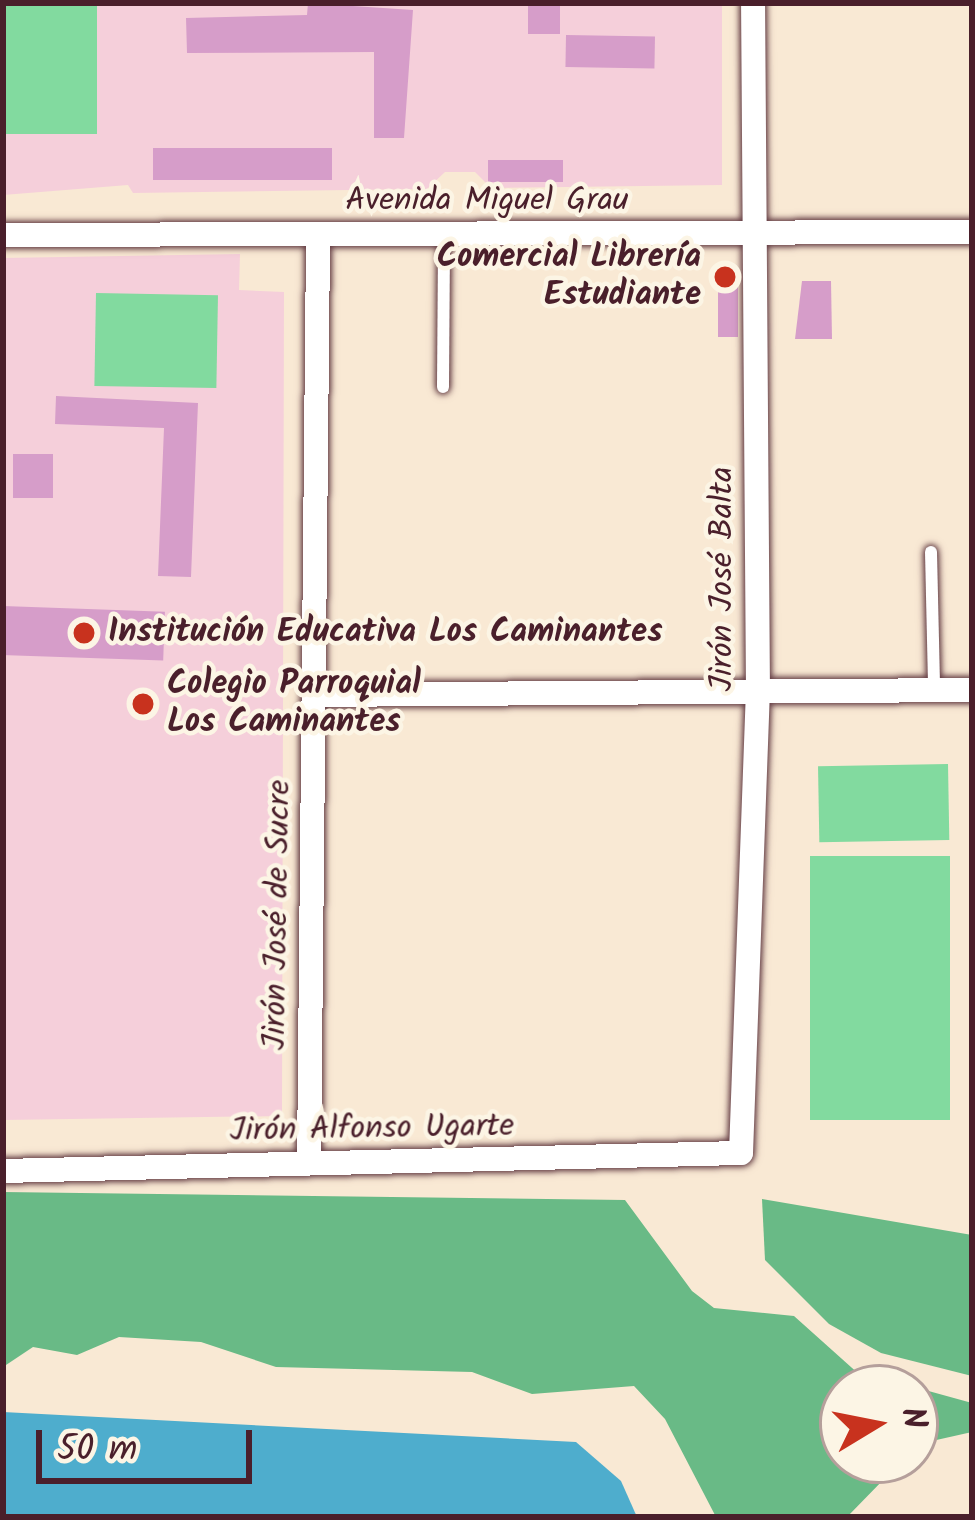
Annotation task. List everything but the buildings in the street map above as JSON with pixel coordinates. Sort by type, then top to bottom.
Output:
[{"type":"street","name":"Jirón José Balta","points":[[741,1153],[758,694],[753,3]]},
{"type":"street","name":"Avenida Miguel Grau","points":[[3,235],[972,232]]},
{"type":"street","name":"Jirón José de Sucre","points":[[309,1163],[318,235]]},
{"type":"street","points":[[314,695],[972,690]]},
{"type":"street","name":"Jirón Alfonso Ugarte","points":[[3,1171],[741,1153]]},
{"type":"lane","points":[[443,386],[444,235]]},
{"type":"lane","points":[[931,552],[934,689]]},
{"type":"shaded area","points":[[3,3],[722,3],[722,185],[491,188],[475,172],[445,172],[427,189],[133,193],[128,185],[3,195]]},
{"type":"shaded area","name":"Colegio Parroquial Los Caminantes","points":[[240,254],[239,290],[284,292],[282,1116],[3,1120],[3,258]]},
{"type":"green space","points":[[6,3],[97,3],[97,134],[6,134]]},
{"type":"green space","points":[[96,293],[218,295],[216,388],[94,386]]},
{"type":"green space","points":[[948,764],[949,840],[819,842],[818,766]]},
{"type":"green space","points":[[810,856],[950,856],[950,1120],[810,1120]]},
{"type":"green space","points":[[3,1192],[625,1200],[692,1291],[714,1308],[794,1316],[848,1364],[819,1364],[819,1484],[879,1484],[847,1517],[716,1517],[665,1419],[634,1386],[532,1394],[472,1372],[276,1367],[201,1342],[119,1337],[77,1355],[33,1347],[3,1367]]},
{"type":"green space","points":[[762,1199],[972,1235],[972,1376],[881,1353],[829,1324],[765,1260]]},
{"type":"green space","points":[[939,1394],[972,1403],[972,1432],[939,1439]]},
{"type":"water","points":[[3,1412],[576,1442],[621,1481],[637,1517],[3,1517]]},
{"type":"place","name":"Comercial Librería Estudiante","points":[[725,277]]},
{"type":"place","name":"Institución Educativa Los Caminantes","points":[[84,633]]},
{"type":"place","name":"Colegio Parroquial Los Caminantes","points":[[143,704]]}]
